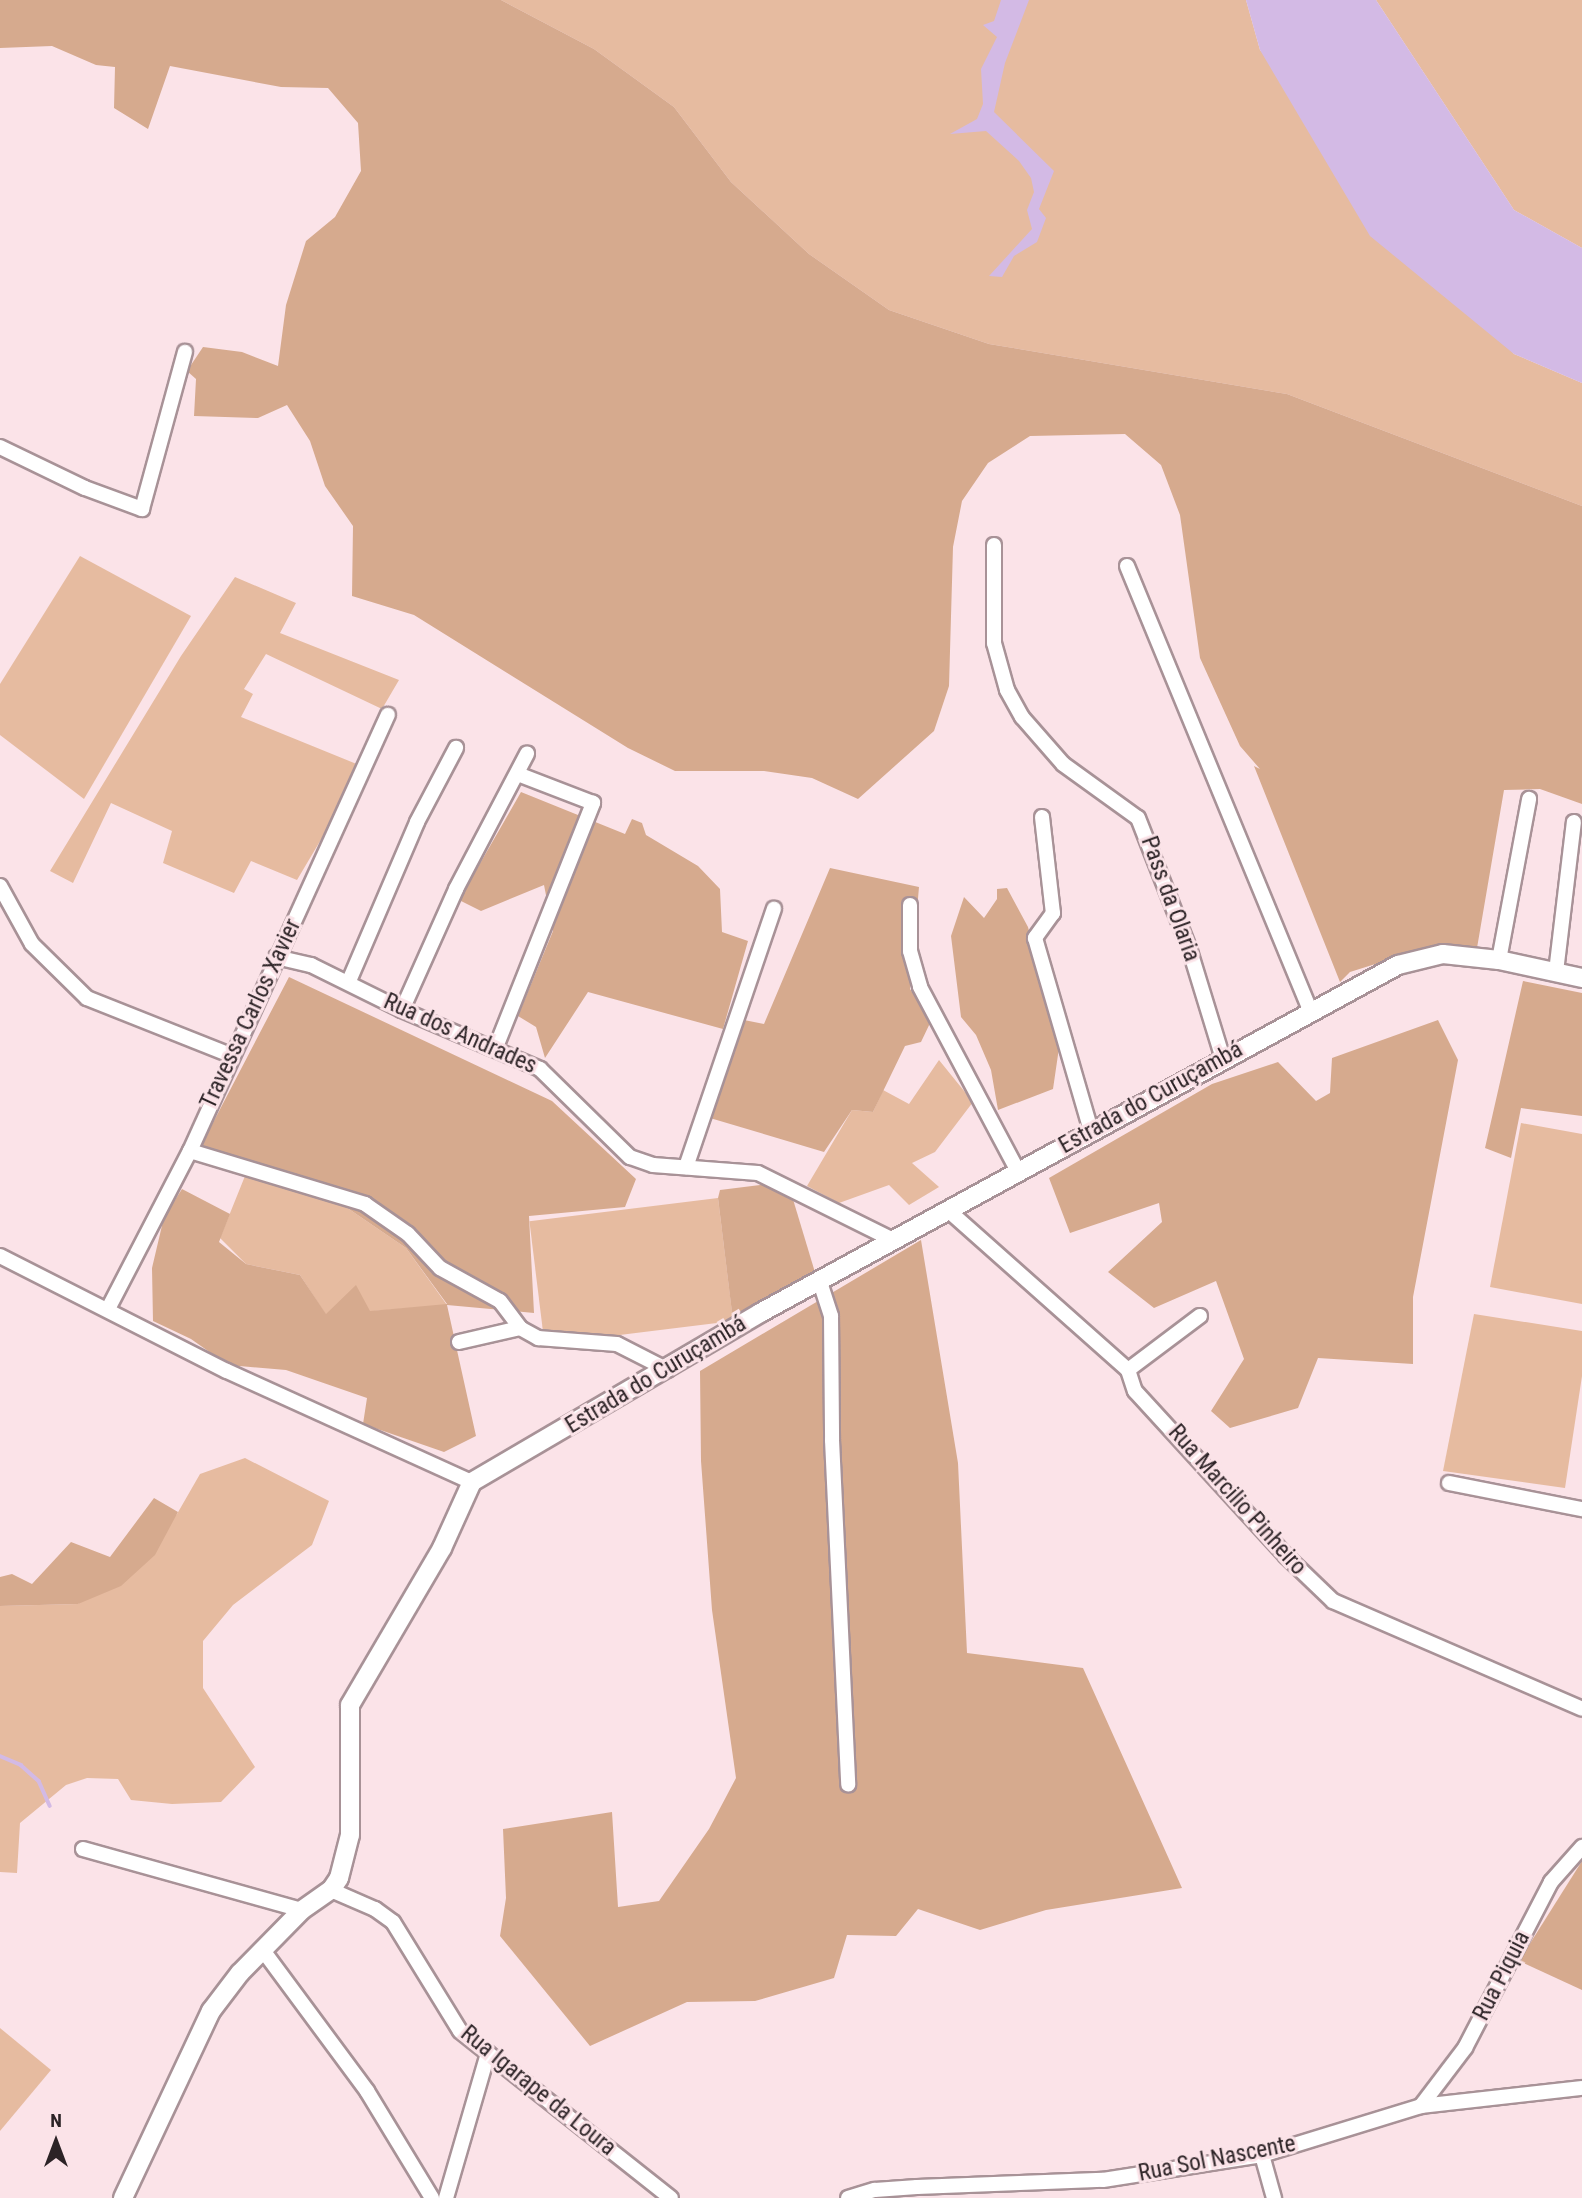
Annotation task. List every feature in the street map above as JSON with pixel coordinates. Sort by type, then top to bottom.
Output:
[{"type":"street","points":[[0,447],[85,488],[142,509],[185,352]]},
{"type":"street","name":"Pass da Olaria","points":[[994,545],[994,643],[1007,690],[1022,717],[1063,764],[1138,818],[1190,951],[1223,1059]]},
{"type":"street","points":[[1127,566],[1310,1011]]},
{"type":"street","name":"Travessa Carlos Xavier","points":[[108,1309],[190,1151],[230,1055],[388,715]]},
{"type":"street","points":[[349,981],[417,822],[456,748]]},
{"type":"street","points":[[402,1010],[456,889],[527,754]]},
{"type":"street","points":[[496,1047],[593,803],[518,774]]},
{"type":"street","points":[[1499,960],[1530,799]]},
{"type":"street","points":[[1042,817],[1053,913],[1035,938],[1091,1131]]},
{"type":"street","points":[[1556,972],[1574,822]]},
{"type":"street","points":[[0,886],[32,944],[87,998],[230,1055]]},
{"type":"street","points":[[910,905],[910,951],[920,988],[1018,1171]]},
{"type":"street","points":[[686,1167],[774,909]]},
{"type":"street","name":"Estrada do Curuçambá","points":[[472,1482],[668,1370],[760,1313],[1387,970],[1425,956],[1499,960],[1582,978]]},
{"type":"street","name":"Rua dos Andrades","points":[[276,957],[311,965],[349,981],[402,1010],[496,1047],[540,1069],[630,1157],[686,1167],[758,1173],[893,1240]]},
{"type":"street","points":[[190,1151],[365,1204],[408,1234],[440,1268],[500,1301],[520,1328],[552,1341],[617,1344],[668,1370]]},
{"type":"street","name":"Rua Marcilio Pinheiro","points":[[949,1211],[1128,1370],[1135,1391],[1286,1556],[1333,1601],[1582,1709]]},
{"type":"street","points":[[0,1256],[227,1371],[472,1482],[442,1548],[350,1705],[350,1835],[344,1864],[331,1890],[302,1910],[262,1949],[211,2011],[123,2198]]},
{"type":"street","points":[[820,1282],[831,1316],[832,1440],[848,1785]]},
{"type":"street","points":[[1128,1370],[1200,1316]]},
{"type":"street","points":[[460,1342],[520,1328]]},
{"type":"street","points":[[1449,1483],[1582,1509]]},
{"type":"street","name":"Rua Piquia","points":[[1421,2106],[1465,2048],[1551,1882],[1582,1847]]},
{"type":"street","points":[[83,1849],[302,1910]]},
{"type":"street","name":"Rua Igarape da Loura","points":[[331,1890],[375,1909],[393,1922],[446,2015],[488,2053],[671,2198]]},
{"type":"street","points":[[262,1949],[367,2091],[432,2198]]},
{"type":"street","points":[[446,2198],[488,2053]]},
{"type":"street","name":"Rua Sol Nascente","points":[[848,2198],[907,2188],[1103,2180],[1262,2155],[1421,2106],[1582,2088]]},
{"type":"street","points":[[1262,2155],[1274,2198]]},
{"type":"shaded area","points":[[0,0],[501,0],[594,49],[674,107],[731,182],[809,254],[889,310],[989,344],[1287,394],[1582,506],[1582,804],[1540,789],[1504,790],[1477,948],[1423,949],[1350,972],[1340,982],[1254,766],[1260,769],[1240,746],[1200,658],[1180,515],[1161,465],[1125,434],[1030,436],[988,463],[962,501],[953,547],[949,686],[934,731],[858,799],[812,778],[764,771],[675,771],[628,748],[414,615],[352,596],[353,526],[325,486],[310,441],[287,405],[258,418],[194,416],[196,379],[187,371],[203,347],[242,352],[278,366],[286,305],[306,241],[335,217],[361,171],[358,123],[328,88],[281,87],[170,66],[148,129],[114,108],[115,67],[96,65],[52,46],[0,48]]},
{"type":"shaded area","points":[[501,0],[1246,0],[1260,50],[1514,354],[1582,383],[1582,506],[1287,394],[989,344],[889,310],[809,254],[731,182],[674,107],[594,49]]},
{"type":"shaded area","points":[[1001,0],[1029,0],[1005,63],[994,112],[1054,171],[1039,209],[1046,218],[1037,242],[1014,256],[1002,277],[989,276],[1032,229],[1027,210],[1034,192],[1031,178],[1019,161],[986,131],[950,134],[977,119],[983,104],[981,69],[997,37],[983,25],[994,21]]},
{"type":"shaded area","points":[[1246,0],[1376,0],[1514,210],[1582,248],[1582,383],[1514,354],[1370,236],[1260,50]]},
{"type":"shaded area","points":[[1376,0],[1582,0],[1582,248],[1514,210]]},
{"type":"shaded area","points":[[80,556],[191,616],[84,799],[0,735],[0,684]]},
{"type":"shaded area","points":[[235,577],[296,603],[280,633],[399,680],[382,709],[266,654],[244,689],[253,694],[241,717],[364,767],[297,880],[251,861],[234,893],[163,863],[172,831],[111,803],[73,883],[50,871],[181,656]]},
{"type":"shaded area","points":[[521,792],[625,834],[632,819],[642,823],[646,835],[698,866],[720,889],[722,932],[748,941],[723,1029],[588,992],[545,1058],[536,1027],[518,1016],[553,931],[544,885],[481,911],[459,900]]},
{"type":"shaded area","points":[[830,868],[919,887],[910,989],[932,1019],[921,1042],[905,1046],[873,1112],[852,1110],[824,1152],[710,1118],[744,1020],[764,1024]]},
{"type":"shaded area","points":[[1007,888],[1028,927],[1059,1048],[1053,1089],[998,1110],[991,1070],[976,1035],[961,1017],[951,936],[964,897],[984,918],[997,899],[997,889]]},
{"type":"shaded area","points":[[289,977],[552,1101],[636,1179],[625,1207],[529,1216],[534,1313],[447,1305],[476,1436],[444,1452],[363,1424],[367,1398],[286,1370],[228,1365],[191,1339],[153,1321],[152,1268],[164,1217],[182,1189],[230,1214],[219,1242],[246,1264],[300,1275],[326,1314],[356,1285],[370,1311],[447,1304],[406,1248],[343,1205],[193,1161]]},
{"type":"shaded area","points":[[1523,981],[1582,993],[1582,1116],[1521,1108],[1511,1158],[1485,1148]]},
{"type":"shaded area","points":[[1438,1020],[1458,1060],[1413,1297],[1413,1364],[1318,1358],[1298,1408],[1230,1428],[1211,1411],[1244,1359],[1216,1281],[1154,1308],[1108,1272],[1162,1222],[1159,1203],[1070,1233],[1049,1178],[1212,1084],[1278,1062],[1316,1101],[1330,1093],[1332,1058]]},
{"type":"shaded area","points":[[939,1060],[973,1102],[935,1152],[912,1163],[939,1187],[909,1205],[889,1185],[839,1203],[807,1186],[852,1110],[873,1112],[883,1090],[909,1104]]},
{"type":"shaded area","points":[[1521,1123],[1582,1134],[1582,1304],[1490,1287]]},
{"type":"shaded area","points":[[245,1176],[343,1205],[406,1248],[447,1305],[326,1315],[300,1275],[246,1264],[220,1238]]},
{"type":"shaded area","points":[[768,1184],[792,1196],[817,1279],[733,1321],[718,1198],[720,1190]]},
{"type":"shaded area","points":[[718,1198],[733,1321],[545,1344],[529,1221]]},
{"type":"shaded area","points":[[921,1240],[958,1463],[967,1653],[1083,1668],[1182,1888],[1046,1910],[980,1930],[918,1909],[896,1936],[847,1935],[834,1978],[755,2001],[687,2002],[590,2046],[500,1936],[506,1898],[503,1829],[612,1812],[618,1907],[659,1901],[709,1829],[736,1778],[712,1610],[701,1461],[700,1371]]},
{"type":"shaded area","points":[[1474,1314],[1582,1331],[1582,1376],[1565,1488],[1443,1471]]},
{"type":"shaded area","points":[[245,1458],[329,1501],[312,1545],[233,1605],[203,1641],[203,1688],[255,1767],[221,1802],[172,1804],[131,1800],[118,1779],[87,1778],[66,1785],[20,1823],[17,1873],[0,1872],[0,1606],[78,1604],[177,1514],[200,1474]]},
{"type":"shaded area","points":[[154,1498],[178,1512],[155,1555],[121,1586],[78,1604],[0,1606],[0,1577],[12,1574],[32,1584],[71,1542],[110,1557]]},
{"type":"shaded area","points":[[1582,1861],[1582,1990],[1519,1961]]},
{"type":"shaded area","points":[[0,2028],[51,2070],[0,2131]]},
{"type":"waterway","points":[[0,1756],[21,1765],[39,1781],[50,1806]]}]
